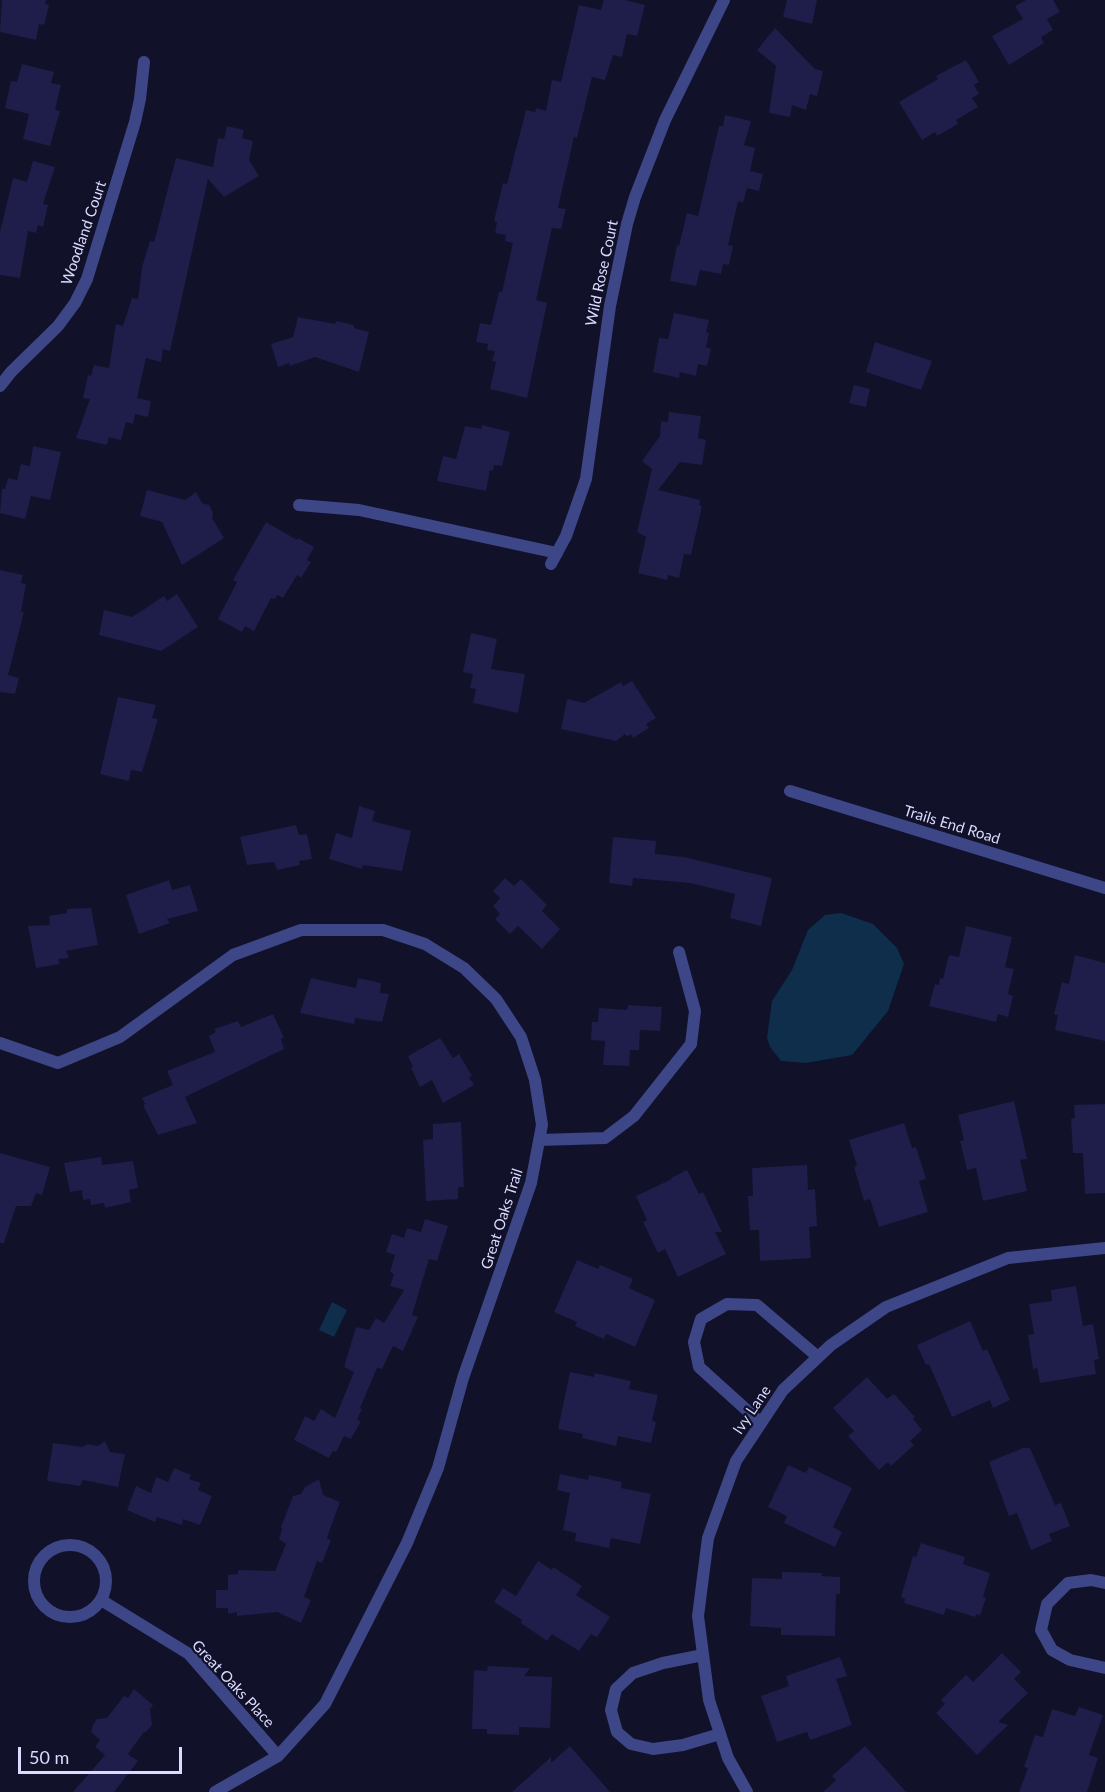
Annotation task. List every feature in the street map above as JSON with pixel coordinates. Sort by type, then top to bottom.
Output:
[{"type":"street","name":"Wild Rose Court","points":[[299,505],[359,510],[554,558],[577,508],[586,479],[605,337],[630,215],[664,120],[724,0]]},
{"type":"street","name":"Woodland Court","points":[[0,387],[11,372],[58,326],[75,303],[87,279],[135,122],[144,62]]},
{"type":"street","name":"Trails End Road","points":[[790,791],[1105,888]]},
{"type":"street","name":"Great Oaks Trail","points":[[0,1043],[58,1063],[120,1037],[233,956],[302,930],[383,930],[425,944],[464,968],[496,999],[521,1037],[535,1080],[542,1125],[531,1183],[463,1378],[438,1468],[407,1543],[325,1704],[278,1756],[215,1792]]},
{"type":"street","points":[[539,1140],[605,1138],[634,1116],[691,1044],[695,1011],[679,952]]},
{"type":"street","name":"Ivy Lane","points":[[747,1792],[728,1758],[709,1700],[698,1616],[708,1538],[736,1461],[761,1423],[783,1390],[831,1345],[886,1307],[1008,1258],[1105,1248]]},
{"type":"street","points":[[761,1423],[699,1367],[694,1342],[701,1319],[727,1304],[757,1305],[818,1358]]},
{"type":"street","points":[[61,1545],[75,1545],[89,1550],[100,1559],[106,1572],[106,1587],[101,1600],[92,1611],[79,1617],[64,1617],[51,1612],[40,1603],[34,1590],[34,1575],[39,1562],[48,1552],[61,1545]]},
{"type":"street","points":[[1105,1583],[1091,1580],[1068,1583],[1047,1604],[1041,1630],[1052,1650],[1070,1660],[1105,1668]]},
{"type":"street","name":"Great Oaks Place","points":[[101,1600],[189,1654],[278,1756]]},
{"type":"street","points":[[703,1655],[663,1663],[633,1673],[616,1689],[611,1710],[617,1732],[631,1744],[653,1749],[683,1745],[720,1734]]},
{"type":"water","points":[[841,913],[873,924],[897,948],[904,964],[888,1011],[852,1055],[806,1063],[781,1061],[770,1047],[767,1038],[772,1001],[792,970],[808,930],[825,915]]},
{"type":"water","points":[[332,1302],[347,1310],[334,1337],[319,1330]]},
{"type":"building","points":[[2,0],[46,0],[45,4],[49,5],[44,25],[39,24],[36,40],[0,32]]},
{"type":"building","points":[[604,0],[625,0],[645,5],[637,36],[627,34],[622,57],[613,55],[605,80],[592,77],[577,138],[574,137],[558,208],[566,209],[561,229],[552,228],[536,300],[547,303],[527,398],[490,389],[496,362],[492,361],[495,351],[487,350],[488,344],[476,342],[480,323],[491,325],[499,292],[502,292],[513,243],[505,241],[506,235],[495,233],[497,222],[494,221],[503,183],[507,184],[526,110],[535,112],[536,108],[546,111],[552,80],[561,82],[579,5],[601,10]]},
{"type":"building","points":[[787,0],[817,0],[812,24],[783,17]]},
{"type":"building","points":[[1026,0],[1053,0],[1060,12],[1047,19],[1053,30],[1041,37],[1044,43],[1009,65],[992,36],[1023,19],[1015,6]]},
{"type":"building","points":[[775,28],[815,69],[823,71],[817,96],[810,94],[806,110],[792,105],[790,117],[769,113],[776,66],[757,50]]},
{"type":"building","points":[[966,60],[979,82],[974,85],[979,94],[972,98],[978,107],[956,120],[958,124],[937,136],[935,132],[922,140],[899,102],[938,79],[936,76]]},
{"type":"building","points":[[22,64],[54,72],[51,83],[61,85],[55,110],[60,111],[50,146],[23,139],[29,114],[5,108],[11,81],[17,82]]},
{"type":"building","points":[[725,115],[751,121],[744,145],[755,148],[750,171],[763,174],[759,191],[747,188],[743,203],[738,201],[728,245],[733,246],[729,265],[723,264],[721,274],[700,270],[696,286],[670,281],[677,245],[679,246],[687,213],[698,216],[719,126],[723,126]]},
{"type":"building","points":[[227,126],[244,130],[242,138],[253,141],[249,160],[259,176],[224,197],[208,179],[170,351],[163,349],[161,362],[146,358],[137,398],[151,401],[148,417],[135,414],[133,424],[126,422],[121,440],[109,437],[107,445],[76,438],[90,399],[83,398],[88,375],[91,376],[94,365],[109,368],[116,324],[123,326],[132,298],[138,299],[142,267],[150,241],[154,242],[176,158],[213,167],[218,138],[224,139]]},
{"type":"building","points":[[33,161],[55,167],[43,204],[48,205],[43,227],[38,225],[36,233],[28,231],[20,278],[0,275],[0,232],[13,178],[27,182]]},
{"type":"building","points":[[674,313],[709,320],[706,347],[711,349],[707,366],[698,364],[696,376],[680,372],[679,378],[653,372],[659,338],[668,339]]},
{"type":"building","points":[[298,317],[335,324],[336,321],[354,325],[354,328],[369,332],[359,372],[315,357],[290,366],[289,363],[278,367],[271,344],[293,337]]},
{"type":"building","points":[[875,342],[932,361],[921,390],[866,372]]},
{"type":"building","points":[[854,385],[870,389],[866,407],[849,403]]},
{"type":"building","points":[[669,412],[701,416],[698,438],[706,440],[702,465],[680,462],[658,490],[700,500],[699,505],[702,506],[691,555],[684,554],[679,578],[668,575],[667,580],[638,573],[646,537],[637,532],[652,469],[642,461],[660,436],[661,421],[668,422]]},
{"type":"building","points":[[482,425],[510,432],[502,466],[494,465],[493,471],[490,470],[486,491],[437,481],[443,456],[456,459],[465,426],[481,429]]},
{"type":"building","points":[[33,446],[61,452],[50,500],[31,496],[25,519],[0,513],[2,489],[5,489],[8,478],[17,480],[21,464],[30,466]]},
{"type":"building","points":[[147,490],[185,500],[196,492],[202,503],[209,505],[213,513],[212,518],[224,538],[182,565],[162,522],[140,516]]},
{"type":"building","points":[[266,522],[314,547],[307,560],[311,562],[301,578],[297,575],[283,598],[277,595],[275,599],[271,598],[254,631],[245,626],[242,632],[218,619],[237,582],[233,580]]},
{"type":"building","points":[[0,570],[23,575],[21,583],[26,584],[21,612],[24,612],[8,675],[19,678],[15,694],[0,692]]},
{"type":"building","points":[[177,594],[198,627],[161,651],[99,635],[104,610],[132,617],[164,596],[167,601]]},
{"type":"building","points":[[471,633],[497,639],[491,669],[525,674],[518,713],[473,703],[476,689],[470,688],[473,674],[463,672]]},
{"type":"building","points":[[632,681],[656,718],[646,724],[649,728],[633,738],[631,734],[627,737],[625,734],[616,741],[561,729],[567,699],[584,703],[621,682],[623,686]]},
{"type":"building","points":[[118,697],[156,705],[152,718],[158,719],[142,772],[131,770],[129,781],[100,774]]},
{"type":"building","points":[[359,806],[375,811],[372,821],[411,831],[402,871],[363,865],[362,869],[329,859],[336,833],[352,838]]},
{"type":"building","points":[[296,825],[299,835],[307,834],[312,859],[299,861],[300,865],[277,870],[274,862],[247,865],[240,837]]},
{"type":"building","points":[[613,837],[656,841],[655,854],[684,857],[772,878],[761,926],[730,918],[735,894],[690,883],[633,878],[632,886],[609,883]]},
{"type":"building","points":[[505,878],[514,886],[521,879],[547,905],[542,911],[560,929],[542,949],[518,926],[510,934],[495,919],[500,914],[493,906],[500,898],[493,891]]},
{"type":"building","points":[[169,880],[172,890],[190,885],[198,911],[167,919],[170,923],[139,934],[126,895]]},
{"type":"building","points":[[91,908],[98,945],[66,951],[69,958],[58,959],[60,964],[36,968],[28,926],[50,925],[49,916],[67,913],[67,909]]},
{"type":"building","points":[[966,926],[1012,937],[1005,967],[1014,969],[1008,994],[1013,996],[1008,1017],[998,1014],[996,1022],[929,1006],[935,984],[939,985],[940,978],[943,979],[949,955],[959,957]]},
{"type":"building","points":[[1075,955],[1105,963],[1105,1041],[1055,1030],[1058,1015],[1054,1014],[1062,982],[1069,984]]},
{"type":"building","points":[[311,978],[356,988],[358,978],[381,983],[380,993],[389,994],[382,1022],[355,1018],[354,1024],[300,1013]]},
{"type":"building","points":[[628,1005],[662,1007],[660,1031],[640,1030],[639,1050],[630,1050],[629,1066],[603,1065],[605,1041],[591,1040],[592,1022],[598,1022],[599,1008],[627,1010]]},
{"type":"building","points":[[273,1014],[284,1038],[281,1039],[284,1049],[185,1097],[197,1123],[158,1135],[143,1105],[145,1104],[142,1098],[173,1085],[167,1071],[215,1052],[209,1036],[216,1032],[214,1029],[238,1021],[241,1027]]},
{"type":"building","points":[[440,1038],[453,1058],[459,1054],[472,1076],[469,1077],[474,1085],[443,1103],[432,1080],[420,1087],[408,1056]]},
{"type":"building","points":[[1014,1101],[1027,1159],[1020,1160],[1027,1191],[983,1201],[976,1168],[967,1170],[960,1141],[964,1140],[958,1115]]},
{"type":"building","points":[[1105,1104],[1105,1193],[1085,1194],[1083,1153],[1073,1153],[1071,1119],[1075,1118],[1074,1105]]},
{"type":"building","points":[[461,1122],[464,1187],[458,1187],[458,1199],[426,1201],[423,1140],[433,1139],[433,1124]]},
{"type":"building","points":[[904,1123],[912,1148],[916,1147],[926,1179],[919,1181],[928,1212],[879,1227],[870,1199],[864,1201],[849,1140]]},
{"type":"building","points":[[0,1153],[50,1167],[42,1195],[36,1193],[31,1206],[16,1206],[4,1243],[0,1243]]},
{"type":"building","points":[[101,1157],[102,1165],[133,1161],[138,1188],[129,1190],[131,1202],[105,1208],[104,1203],[91,1205],[90,1199],[83,1200],[82,1190],[70,1192],[64,1163]]},
{"type":"building","points":[[807,1165],[808,1190],[815,1189],[817,1226],[809,1227],[811,1258],[760,1261],[759,1230],[750,1230],[748,1196],[753,1196],[752,1168]]},
{"type":"building","points":[[687,1170],[699,1194],[703,1192],[722,1232],[715,1232],[726,1254],[678,1277],[665,1249],[658,1253],[643,1222],[647,1220],[636,1196]]},
{"type":"building","points":[[425,1219],[448,1226],[437,1261],[429,1259],[412,1315],[418,1317],[403,1351],[393,1346],[382,1369],[377,1368],[360,1408],[362,1409],[357,1420],[361,1421],[351,1439],[344,1436],[336,1452],[333,1451],[329,1458],[294,1440],[305,1416],[314,1421],[321,1409],[335,1418],[354,1372],[344,1367],[356,1327],[369,1330],[376,1318],[384,1323],[404,1290],[390,1286],[394,1274],[390,1272],[395,1255],[386,1252],[392,1234],[404,1238],[407,1228],[421,1232]]},
{"type":"building","points":[[577,1260],[598,1269],[600,1265],[633,1279],[629,1288],[655,1300],[635,1347],[606,1334],[604,1339],[575,1326],[577,1322],[554,1312]]},
{"type":"building","points":[[1076,1286],[1083,1326],[1093,1324],[1099,1359],[1094,1360],[1096,1374],[1040,1383],[1037,1368],[1033,1369],[1028,1335],[1034,1334],[1029,1304],[1052,1301],[1051,1290]]},
{"type":"building","points":[[970,1321],[983,1351],[987,1349],[1010,1400],[993,1408],[990,1400],[952,1417],[929,1364],[926,1365],[917,1345]]},
{"type":"building","points":[[570,1372],[594,1377],[595,1373],[631,1381],[629,1389],[658,1395],[652,1421],[656,1422],[651,1443],[618,1436],[616,1446],[582,1438],[583,1434],[558,1429]]},
{"type":"building","points":[[867,1377],[887,1399],[894,1394],[915,1417],[913,1419],[922,1430],[910,1441],[914,1445],[891,1466],[888,1462],[879,1470],[848,1436],[854,1431],[833,1408]]},
{"type":"building","points":[[105,1441],[110,1452],[125,1454],[118,1487],[83,1480],[80,1486],[47,1481],[53,1443],[82,1447],[88,1444],[98,1446]]},
{"type":"building","points":[[1023,1448],[1030,1448],[1055,1505],[1061,1503],[1070,1526],[1049,1534],[1052,1541],[1031,1550],[1017,1513],[1009,1516],[989,1462]]},
{"type":"building","points":[[788,1465],[806,1473],[809,1467],[852,1488],[833,1527],[842,1532],[835,1547],[784,1523],[787,1516],[768,1507]]},
{"type":"building","points":[[174,1468],[191,1475],[189,1479],[201,1483],[198,1490],[212,1496],[200,1525],[183,1519],[182,1525],[157,1517],[155,1522],[127,1510],[136,1486],[151,1493],[156,1477],[168,1482]]},
{"type":"building","points":[[560,1474],[588,1480],[589,1475],[622,1482],[621,1488],[651,1494],[640,1544],[611,1538],[609,1548],[575,1541],[576,1533],[563,1530],[570,1493],[557,1490]]},
{"type":"building","points":[[319,1479],[323,1495],[340,1502],[327,1538],[331,1540],[322,1563],[317,1561],[304,1597],[311,1600],[301,1623],[277,1612],[237,1616],[237,1612],[228,1614],[228,1608],[216,1608],[216,1590],[228,1590],[228,1575],[238,1574],[238,1570],[275,1571],[286,1544],[279,1539],[281,1527],[293,1496],[301,1494],[305,1487]]},
{"type":"building","points":[[921,1543],[965,1557],[963,1564],[990,1573],[983,1597],[986,1598],[980,1615],[976,1614],[975,1617],[946,1608],[944,1615],[904,1603],[905,1599],[901,1597],[913,1556],[916,1557]]},
{"type":"building","points":[[538,1561],[552,1570],[553,1567],[582,1586],[576,1595],[610,1617],[597,1637],[591,1634],[579,1651],[552,1634],[547,1641],[521,1623],[522,1620],[494,1602],[503,1588],[516,1596]]},
{"type":"building","points":[[782,1572],[823,1573],[821,1576],[840,1577],[840,1594],[836,1594],[835,1636],[781,1635],[781,1628],[750,1626],[752,1578],[782,1579]]},
{"type":"building","points":[[1002,1653],[1021,1672],[1014,1679],[1028,1693],[998,1722],[1008,1725],[977,1755],[936,1713],[945,1704],[941,1700],[966,1675],[973,1682]]},
{"type":"building","points":[[840,1657],[847,1676],[836,1679],[852,1725],[810,1740],[807,1732],[777,1742],[761,1696],[789,1686],[786,1676]]},
{"type":"building","points":[[488,1666],[530,1668],[524,1676],[552,1677],[550,1728],[519,1727],[519,1735],[487,1734],[487,1729],[472,1729],[474,1670],[487,1671]]},
{"type":"building","points":[[134,1689],[153,1705],[150,1709],[152,1725],[128,1754],[138,1761],[114,1792],[73,1792],[105,1755],[95,1747],[100,1740],[91,1732],[93,1725],[97,1719],[107,1718],[124,1696],[128,1698]]},
{"type":"building","points":[[1079,1707],[1103,1715],[1089,1755],[1098,1758],[1087,1792],[1019,1792],[1028,1768],[1024,1767],[1035,1735],[1043,1737],[1052,1709],[1075,1716]]},
{"type":"building","points":[[570,1746],[610,1792],[512,1792],[551,1757],[551,1763]]},
{"type":"building","points":[[865,1746],[906,1792],[823,1792],[836,1780],[832,1776]]}]
